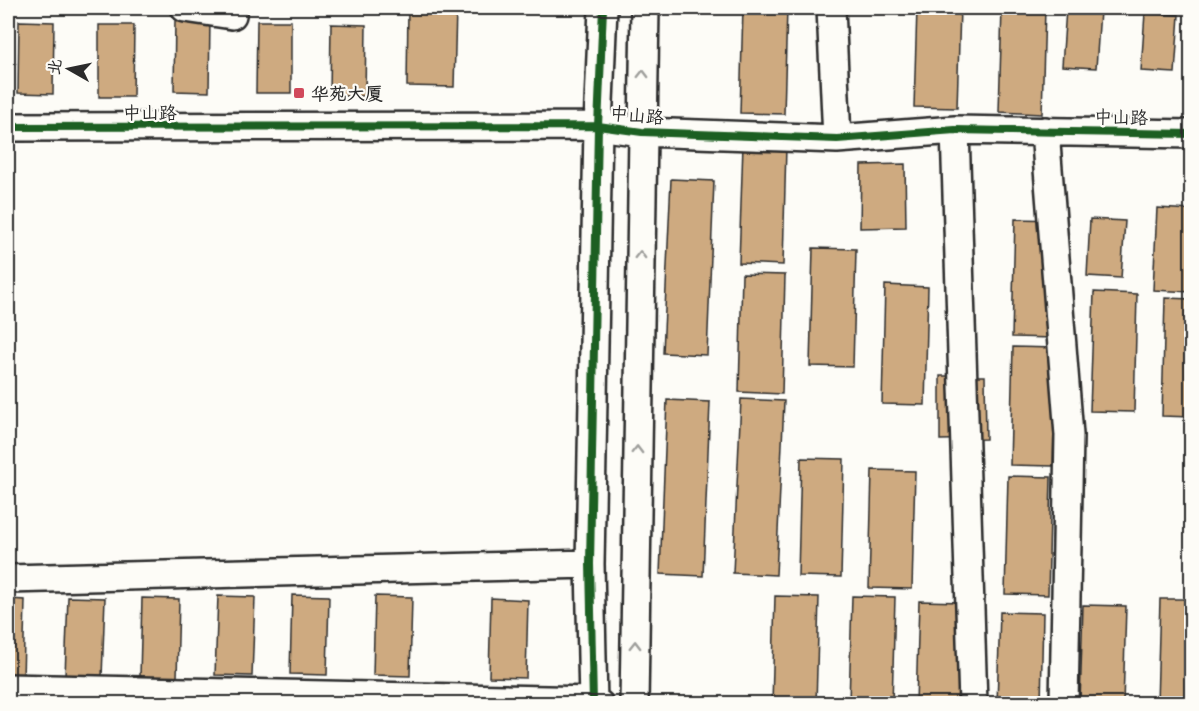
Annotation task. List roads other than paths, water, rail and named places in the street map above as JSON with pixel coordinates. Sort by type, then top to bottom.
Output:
[{"type":"street","points":[[185,8],[232,15],[232,8]]},
{"type":"street","points":[[8,688],[595,703],[590,564],[598,126],[603,8]]},
{"type":"street","points":[[634,704],[645,8]]},
{"type":"street","points":[[831,8],[837,140]]},
{"type":"street","name":"中山路","points":[[8,128],[598,126],[642,132],[837,140],[955,129],[1191,134]]},
{"type":"street","points":[[955,129],[973,704]]},
{"type":"street","points":[[1045,131],[1069,435],[1065,704]]},
{"type":"street","points":[[8,579],[590,564]]},
{"type":"place","name":"华苑大厦","points":[[299,93]]}]
